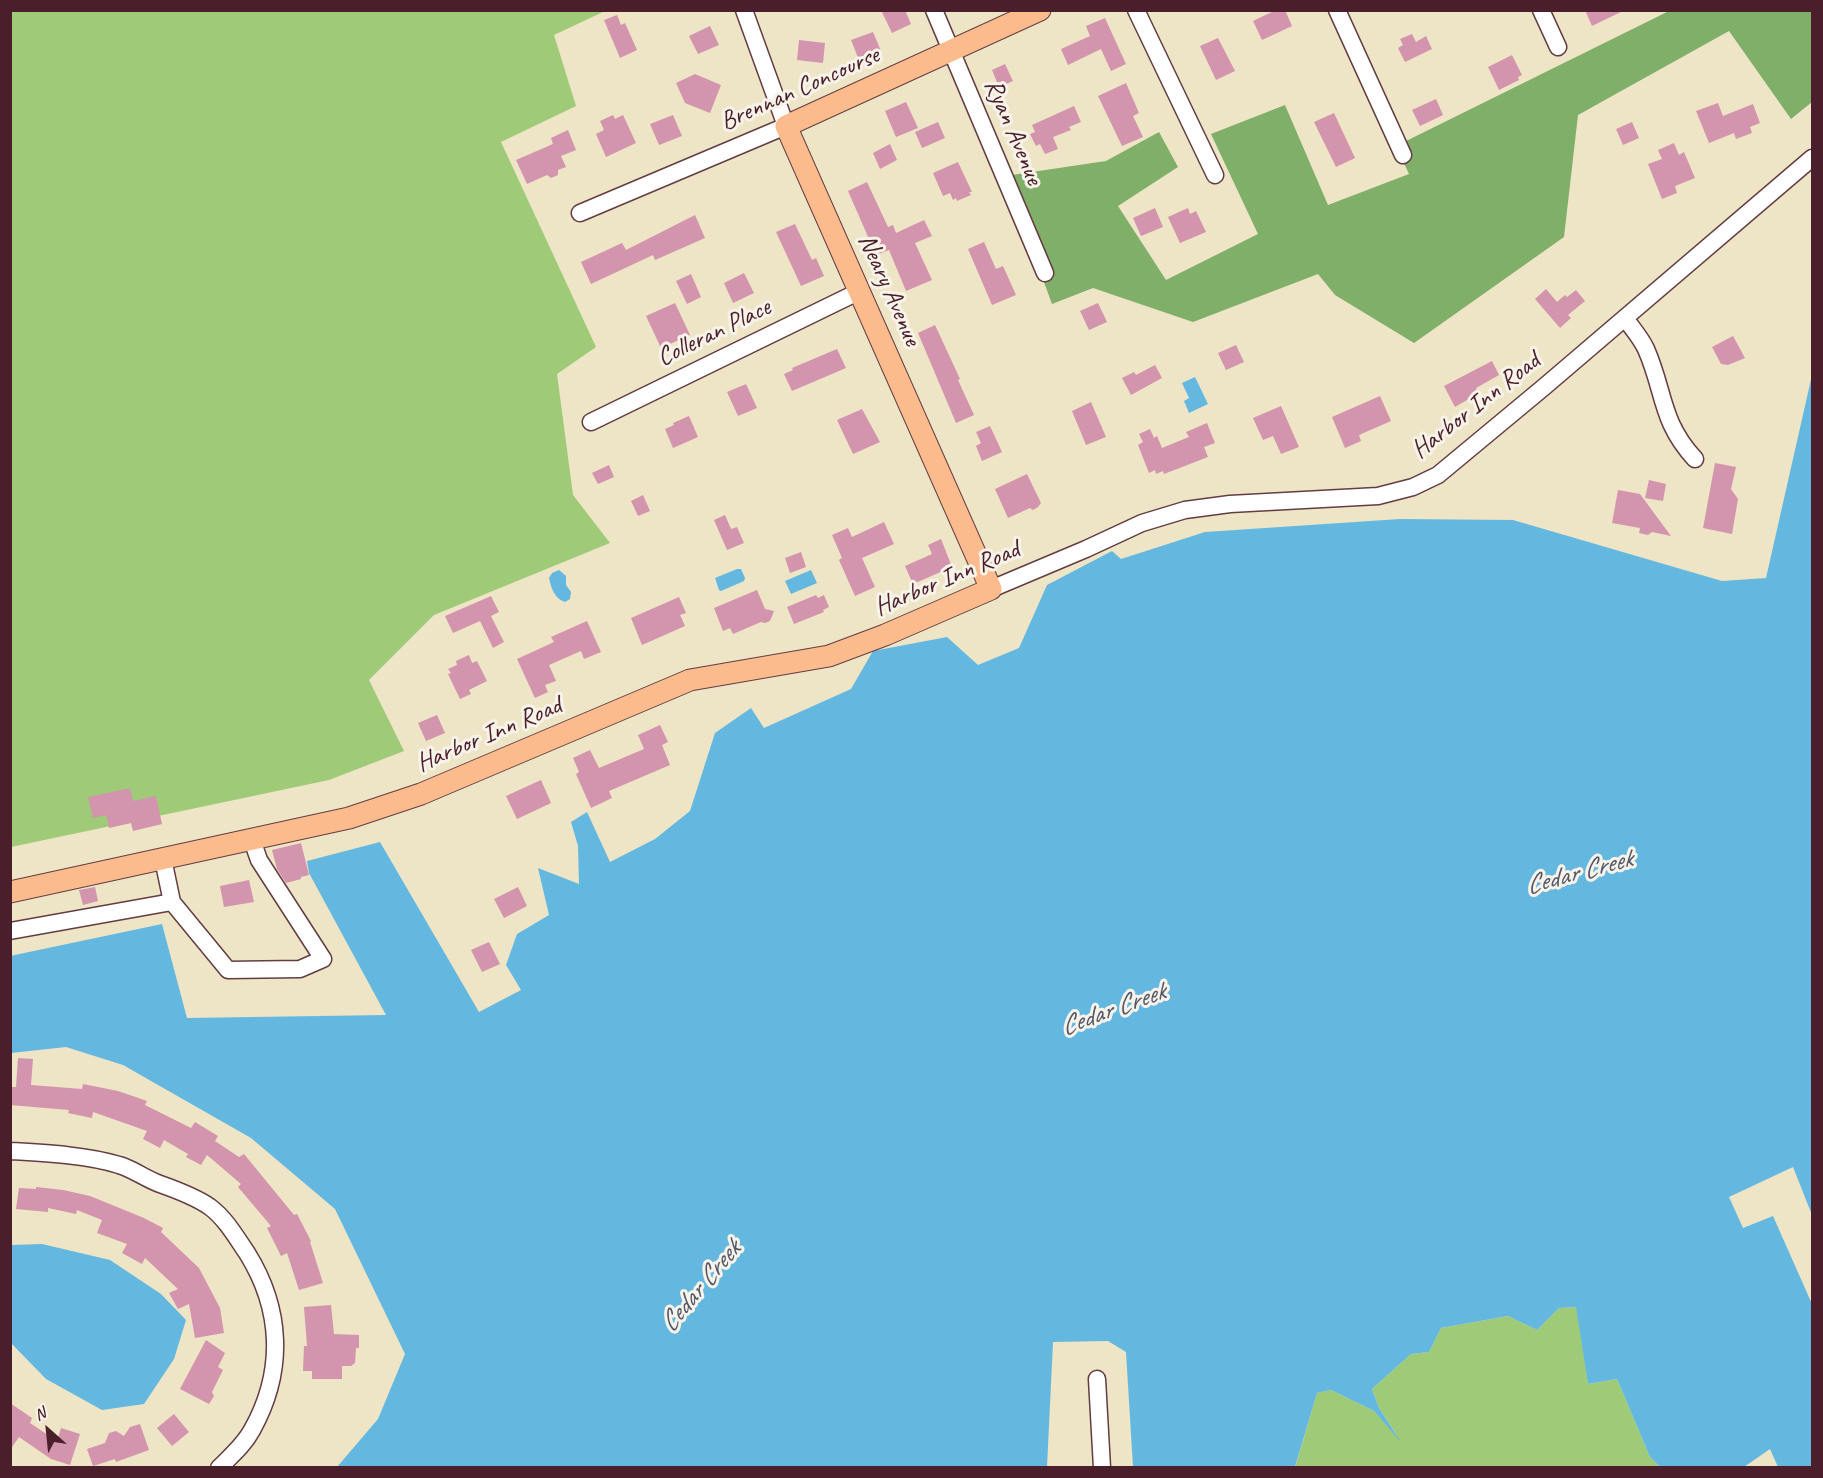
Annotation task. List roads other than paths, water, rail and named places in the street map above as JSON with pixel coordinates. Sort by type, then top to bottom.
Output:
[{"type":"main road","name":"Brennan Concourse","points":[[786,126],[1040,10]]},
{"type":"main road","name":"Neary Avenue","points":[[786,126],[992,589]]},
{"type":"main road","name":"Harbor Inn Road","points":[[10,892],[360,815],[421,794],[680,684],[763,666],[829,656],[885,635],[992,589]]},
{"type":"street","name":"Neary Avenue","points":[[744,10],[786,126]]},
{"type":"street","name":"Ryan Avenue","points":[[934,10],[1045,273]]},
{"type":"street","points":[[1136,10],[1215,175]]},
{"type":"street","points":[[1337,10],[1403,155]]},
{"type":"street","points":[[1541,10],[1558,47]]},
{"type":"street","name":"Brennan Concourse","points":[[580,213],[786,126]]},
{"type":"street","name":"Harbor Inn Road","points":[[992,589],[1142,523],[1185,510],[1230,504],[1378,496],[1413,487],[1438,475],[1812,158]]},
{"type":"street","name":"Colleran Place","points":[[591,422],[860,291]]},
{"type":"street","points":[[1625,318],[1646,350],[1669,423],[1682,445],[1695,459]]},
{"type":"street","points":[[163,859],[172,902],[228,969],[300,969],[323,959],[259,860],[252,840]]},
{"type":"street","points":[[10,931],[172,902]]},
{"type":"street","points":[[10,1151],[59,1154],[119,1165],[159,1184],[172,1187],[210,1207],[231,1228],[260,1274],[274,1318],[275,1344],[272,1372],[264,1406],[252,1431],[238,1450],[219,1467]]},
{"type":"street","points":[[1097,1379],[1102,1467]]},
{"type":"water","name":"Cedar Creek","points":[[1812,375],[1812,1215],[1793,1167],[1729,1197],[1743,1228],[1773,1216],[1812,1304],[1812,1467],[1778,1467],[1770,1449],[1744,1467],[1660,1467],[1650,1457],[1617,1379],[1588,1384],[1576,1307],[1559,1308],[1537,1330],[1508,1316],[1441,1328],[1429,1352],[1411,1354],[1372,1389],[1379,1408],[1401,1442],[1374,1411],[1331,1390],[1317,1393],[1295,1467],[1133,1467],[1126,1352],[1108,1341],[1053,1342],[1047,1467],[337,1467],[378,1419],[405,1354],[335,1209],[251,1138],[123,1065],[66,1047],[11,1053],[10,956],[162,924],[187,1018],[386,1015],[309,873],[307,861],[380,842],[479,1012],[521,990],[506,965],[517,934],[549,915],[538,868],[579,884],[578,846],[571,822],[587,812],[610,862],[655,839],[690,811],[715,733],[751,708],[764,728],[851,689],[873,651],[947,637],[978,665],[1019,648],[1047,585],[1112,551],[1121,559],[1205,532],[1400,519],[1513,520],[1722,581],[1766,578]]},
{"type":"water","points":[[1195,377],[1208,404],[1189,413],[1184,401],[1189,398],[1182,383]]},
{"type":"water","points":[[741,569],[744,581],[719,590],[715,578]]},
{"type":"water","points":[[559,570],[566,576],[566,585],[571,592],[570,599],[565,602],[554,593],[549,578],[552,573]]},
{"type":"water","points":[[811,570],[817,583],[791,594],[785,581]]},
{"type":"water","points":[[42,1244],[110,1260],[161,1294],[186,1320],[174,1359],[144,1404],[102,1410],[46,1379],[11,1343],[11,1245]]}]
